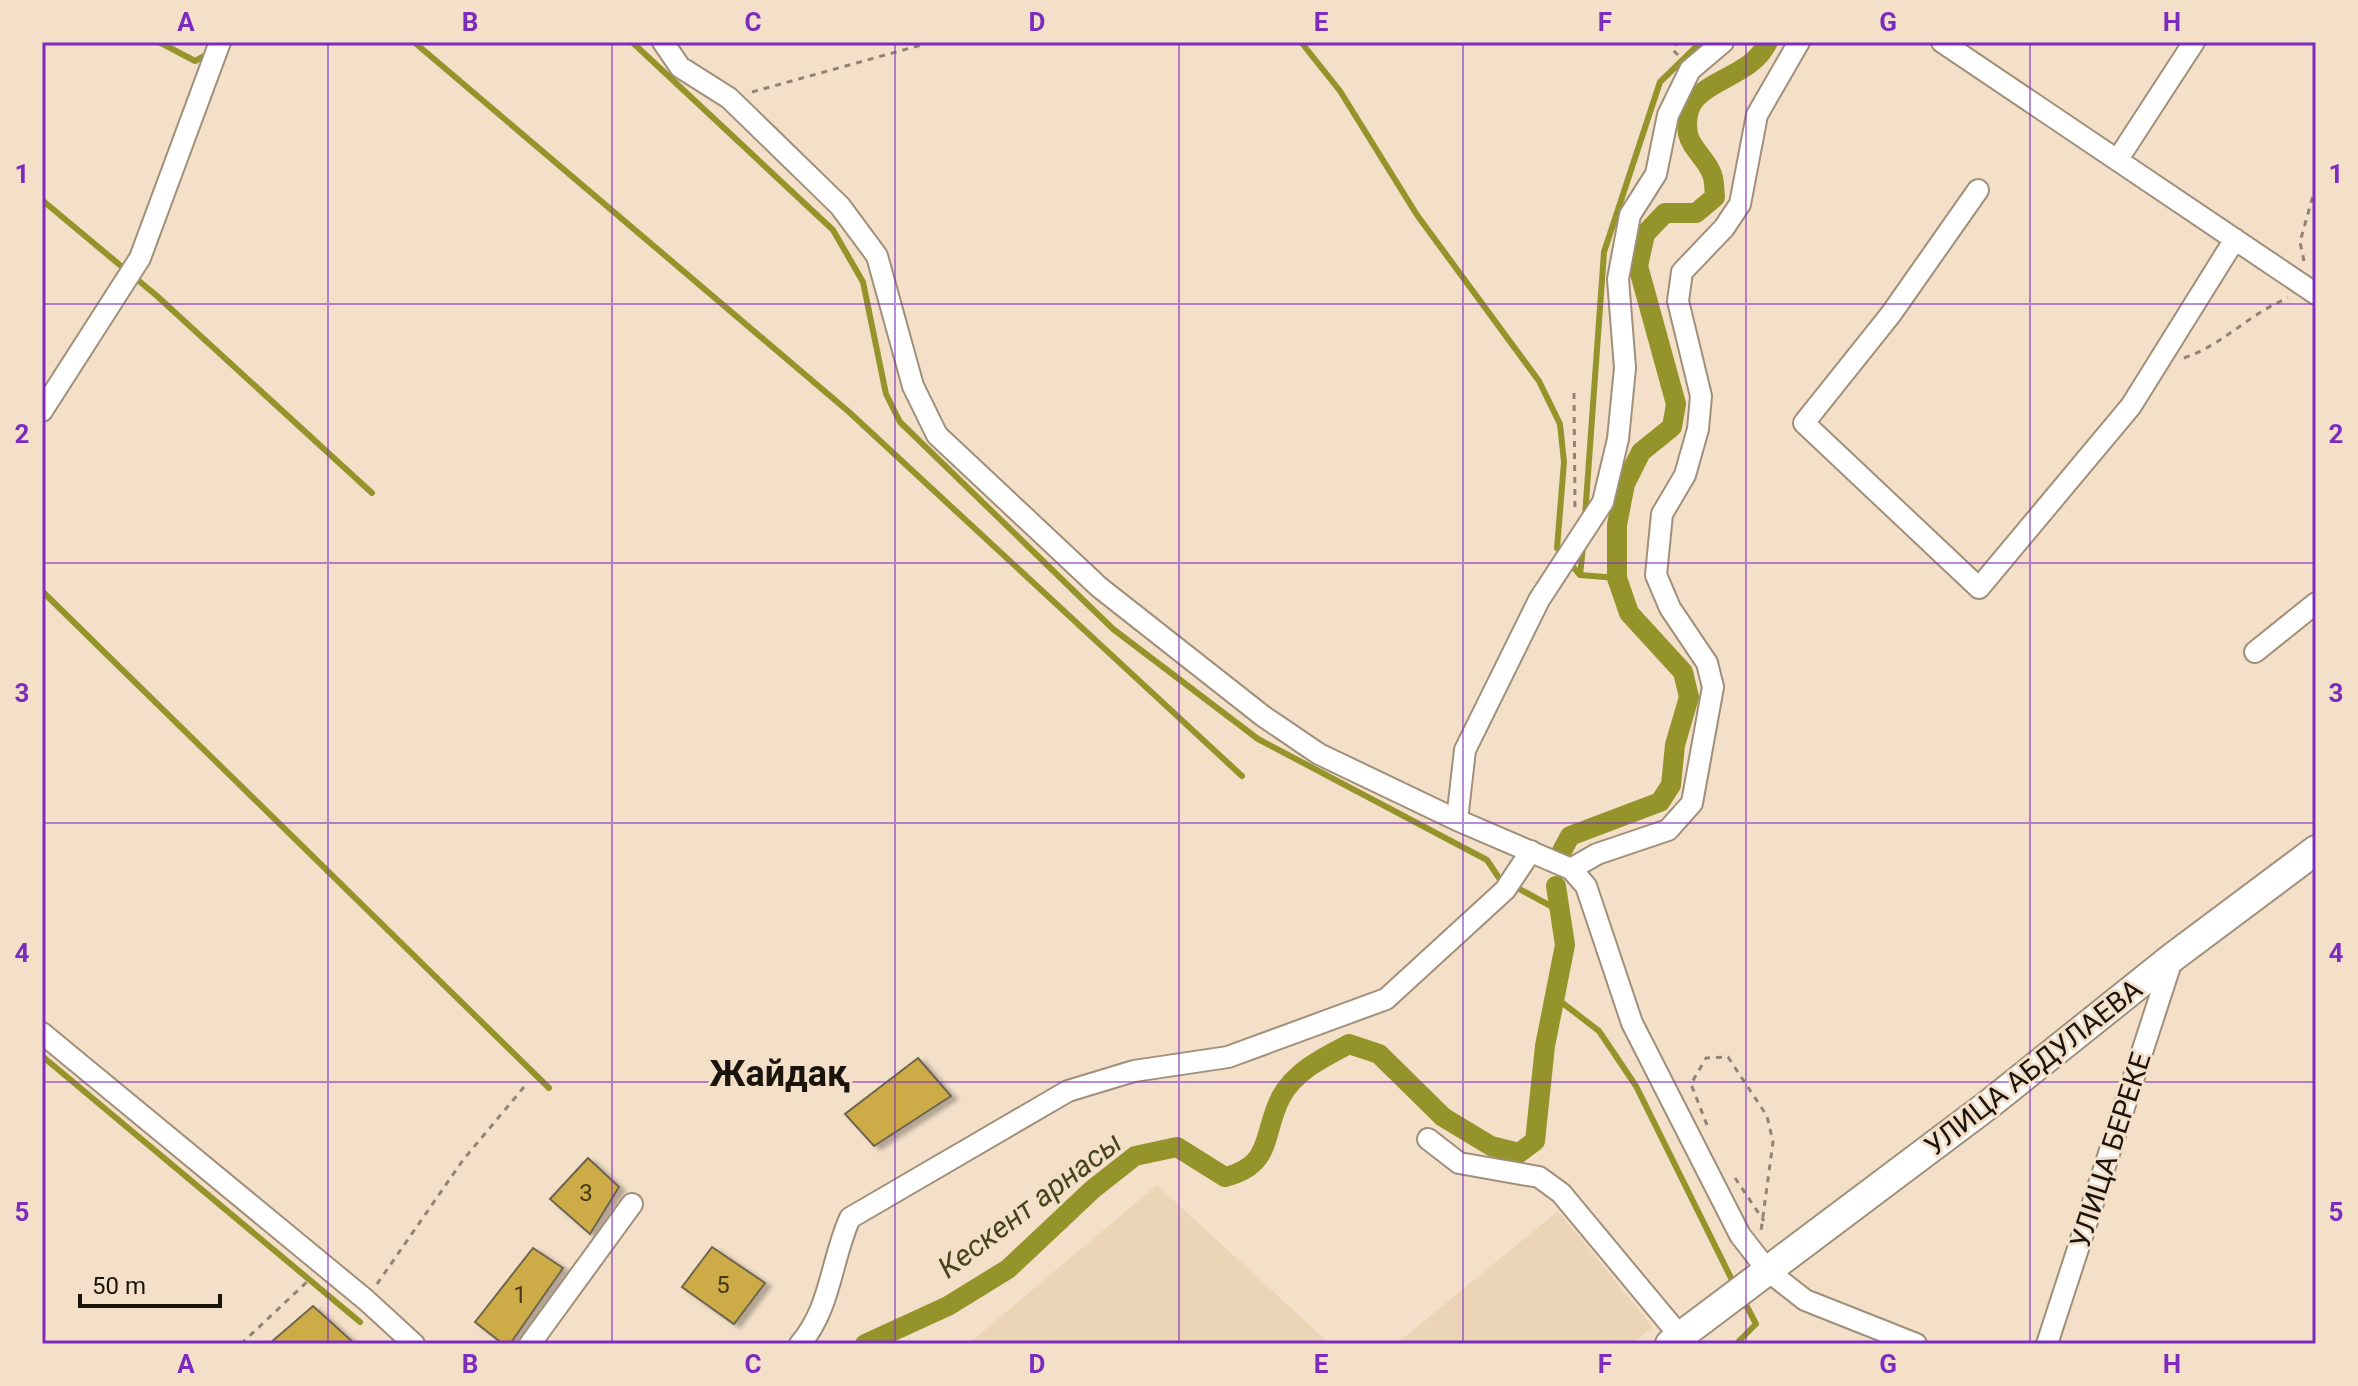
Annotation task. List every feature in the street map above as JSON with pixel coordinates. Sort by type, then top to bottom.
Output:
[{"type":"main road","name":"УЛИЦА АБДУЛАЕВА","points":[[1675,1340],[1750,1277],[1988,1105],[2173,957],[2316,850]]},
{"type":"street","points":[[42,411],[140,258],[220,42]]},
{"type":"street","points":[[663,42],[680,67],[729,98],[840,206],[877,256],[913,386],[937,435],[1099,587],[1263,716],[1319,754],[1457,820],[1571,869],[1586,886],[1632,1023],[1740,1235],[1750,1277],[1916,1344]]},
{"type":"street","points":[[1457,820],[1465,750],[1539,600],[1603,502],[1618,439],[1625,368],[1618,279],[1630,215],[1656,174],[1668,115],[1690,70],[1723,42]]},
{"type":"street","points":[[1571,869],[1597,854],[1668,830],[1692,803],[1713,687],[1707,663],[1670,608],[1656,575],[1662,514],[1685,475],[1698,429],[1701,396],[1678,301],[1682,272],[1724,228],[1740,204],[1757,115],[1799,42]]},
{"type":"street","points":[[1942,42],[2312,292]]},
{"type":"street","points":[[2118,159],[2194,42]]},
{"type":"street","points":[[1978,190],[1891,314],[1804,423],[1979,588],[2131,406],[2235,239]]},
{"type":"street","points":[[2255,652],[2316,603]]},
{"type":"street","points":[[800,1344],[815,1327],[828,1294],[838,1245],[850,1218],[1068,1091],[1134,1071],[1228,1057],[1386,999],[1509,884],[1531,851]]},
{"type":"street","name":"УЛИЦА БЕРЕКЕ","points":[[2047,1344],[2173,957]]},
{"type":"street","points":[[42,1033],[366,1300],[414,1344]]},
{"type":"street","points":[[1428,1139],[1459,1163],[1539,1177],[1561,1193],[1675,1340]]},
{"type":"street","points":[[530,1344],[632,1204]]},
{"type":"path","points":[[729,98],[932,42]]},
{"type":"path","points":[[2154,369],[2202,353],[2269,305],[2312,292],[2300,242],[2316,185]]},
{"type":"path","points":[[1574,393],[1576,543]]},
{"type":"path","points":[[1708,1128],[1691,1084],[1706,1058],[1728,1057],[1767,1116],[1773,1142],[1765,1185],[1764,1221],[1750,1277]]},
{"type":"path","points":[[366,1300],[463,1160],[524,1087]]},
{"type":"path","points":[[1729,1170],[1764,1221]]},
{"type":"path","points":[[241,1344],[324,1265]]},
{"type":"shaded area","points":[[1157,1185],[1330,1344],[968,1344]]},
{"type":"shaded area","points":[[1558,1211],[1653,1327],[1631,1344],[1396,1344]]},
{"type":"building","points":[[918,1058],[951,1096],[874,1146],[845,1114]]},
{"type":"building","points":[[588,1158],[619,1187],[590,1234],[550,1199]]},
{"type":"building","points":[[712,1247],[765,1283],[734,1324],[682,1287]]},
{"type":"building","points":[[533,1248],[563,1268],[510,1344],[503,1344],[475,1322]]},
{"type":"building","points":[[313,1306],[355,1344],[269,1344]]},
{"type":"waterway","points":[[159,42],[195,61],[210,53]]},
{"type":"waterway","points":[[414,42],[849,412],[1242,776]]},
{"type":"waterway","points":[[632,42],[833,230],[863,282],[886,394],[900,422],[1113,629],[1258,739],[1487,860],[1499,878],[1560,911]]},
{"type":"waterway","points":[[1301,42],[1340,91],[1417,215],[1539,381],[1560,424],[1564,462],[1557,548],[1580,575],[1617,578]]},
{"type":"waterway","points":[[1585,516],[1604,252],[1660,82],[1701,42]]},
{"type":"waterway","name":"Кескент арнасы","points":[[1562,851],[1570,836],[1660,802],[1671,785],[1675,745],[1689,697],[1683,672],[1629,613],[1617,578],[1617,525],[1625,484],[1641,452],[1672,427],[1676,404],[1638,266],[1645,234],[1665,213],[1696,213],[1715,197],[1712,175],[1688,134],[1688,115],[1693,102],[1703,91],[1745,67],[1768,42]]},
{"type":"waterway","points":[[42,200],[157,296],[372,493]]},
{"type":"waterway","points":[[1580,575],[1583,547]]},
{"type":"waterway","points":[[42,591],[549,1088]]},
{"type":"waterway","name":"Кескент арнасы","points":[[865,1344],[948,1306],[1008,1269],[1093,1189],[1135,1156],[1177,1147],[1225,1177],[1241,1172],[1259,1156],[1275,1110],[1287,1088],[1311,1066],[1349,1044],[1379,1054],[1443,1117],[1491,1146],[1519,1153],[1535,1141],[1545,1046],[1565,945],[1556,886]]},
{"type":"waterway","points":[[1556,998],[1599,1031],[1636,1086],[1735,1286]]},
{"type":"waterway","points":[[42,1056],[360,1322]]},
{"type":"waterway","points":[[1736,1344],[1756,1324],[1743,1299]]},
{"type":"district","name":"Жайдақ","points":[[780,1073]]}]
